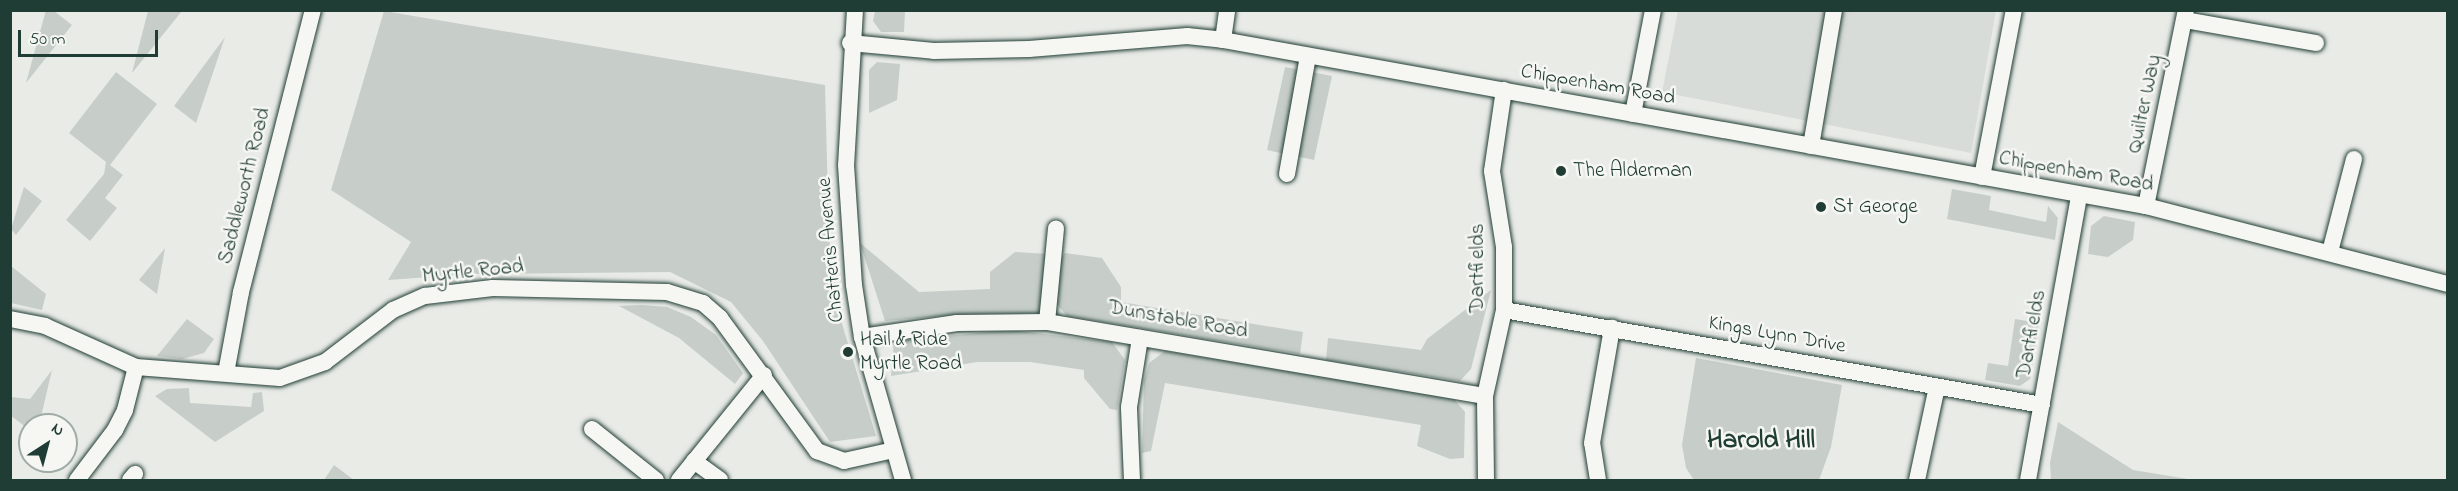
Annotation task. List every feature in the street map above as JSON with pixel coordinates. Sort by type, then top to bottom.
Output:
[{"type":"street","name":"Saddleworth Road","points":[[226,374],[241,292],[313,10]]},
{"type":"street","name":"Chatteris Avenue","points":[[855,10],[850,43],[846,165],[862,338],[903,480]]},
{"type":"street","points":[[1223,40],[1227,10]]},
{"type":"street","points":[[1633,114],[1653,10]]},
{"type":"street","points":[[1811,146],[1834,10]]},
{"type":"street","points":[[1982,177],[2014,10]]},
{"type":"street","points":[[2186,15],[2316,43]]},
{"type":"street","name":"Quilter Way","points":[[2146,206],[2186,15]]},
{"type":"street","name":"Chippenham Road","points":[[850,43],[934,51],[1029,49],[1187,36],[1223,40],[2079,196],[2146,206],[2448,284]]},
{"type":"street","points":[[1287,174],[1308,56]]},
{"type":"street","name":"Dartfields","points":[[1486,480],[1485,396],[1504,310],[1504,248],[1492,171],[1504,90]]},
{"type":"street","points":[[2330,252],[2354,159]]},
{"type":"street","name":"Dartfields","points":[[2028,480],[2079,196]]},
{"type":"street","points":[[1047,322],[1056,228]]},
{"type":"street","name":"Myrtle Road","points":[[10,319],[45,326],[136,367],[280,378],[325,362],[393,310],[425,296],[493,288],[607,288],[667,292],[703,303],[735,334],[817,451],[827,457],[844,461],[894,450]]},
{"type":"street","name":"Kings Lynn Drive","points":[[1504,310],[2042,405]]},
{"type":"street","name":"Dunstable Road","points":[[862,338],[957,323],[1047,322],[1485,396]]},
{"type":"street","points":[[1598,480],[1592,443],[1612,328]]},
{"type":"street","points":[[1132,480],[1129,407],[1140,338]]},
{"type":"street","points":[[77,480],[115,430],[125,410],[136,367]]},
{"type":"street","points":[[678,480],[764,375]]},
{"type":"street","points":[[1917,480],[1937,387]]},
{"type":"street","points":[[592,429],[656,480]]},
{"type":"street","points":[[694,461],[720,480]]},
{"type":"shaded area","points":[[46,10],[54,11],[72,25],[26,83]]},
{"type":"shaded area","points":[[148,11],[182,11],[132,73]]},
{"type":"shaded area","points":[[384,11],[825,85],[829,238],[840,317],[876,436],[830,442],[763,341],[731,302],[670,272],[473,274],[388,280],[411,242],[331,190]]},
{"type":"shaded area","points":[[875,11],[905,11],[904,32],[881,32],[873,21]]},
{"type":"shaded area","points":[[1678,11],[1996,11],[1971,153],[1662,92]]},
{"type":"shaded area","points":[[225,37],[196,123],[174,106]]},
{"type":"shaded area","points":[[877,62],[900,64],[897,100],[869,113],[869,70]]},
{"type":"shaded area","points":[[1285,67],[1332,76],[1314,160],[1267,150]]},
{"type":"shaded area","points":[[116,72],[157,104],[110,165],[123,175],[105,198],[117,208],[90,241],[66,220],[104,174],[106,162],[69,133]]},
{"type":"shaded area","points":[[24,187],[42,201],[16,235],[11,229]]},
{"type":"shaded area","points":[[1952,189],[1991,196],[1989,210],[2046,222],[2048,206],[2058,218],[2055,240],[1947,219]]},
{"type":"shaded area","points":[[2104,216],[2135,222],[2133,240],[2108,257],[2088,254],[2091,226]]},
{"type":"shaded area","points":[[860,243],[919,292],[990,289],[990,272],[1015,252],[1048,254],[1041,313],[952,315],[885,321]]},
{"type":"shaded area","points":[[165,248],[157,294],[139,280]]},
{"type":"shaded area","points":[[1065,253],[1102,258],[1121,287],[1121,302],[1303,332],[1300,354],[1067,316],[1056,303],[1060,260]]},
{"type":"shaded area","points":[[11,266],[46,294],[42,310],[11,303]]},
{"type":"shaded area","points":[[1491,290],[1471,369],[1460,381],[1326,360],[1328,338],[1421,350],[1427,339]]},
{"type":"shaded area","points":[[619,306],[667,307],[691,317],[716,335],[743,373],[735,384],[679,338]]},
{"type":"shaded area","points":[[187,319],[214,339],[204,353],[182,359],[157,356]]},
{"type":"shaded area","points":[[2015,319],[2039,323],[2030,379],[2020,386],[1985,380],[1988,363],[2008,366]]},
{"type":"shaded area","points":[[1010,330],[1112,342],[1125,360],[1117,410],[1110,409],[1084,378],[1084,370],[1030,362],[977,362],[891,376],[894,341]]},
{"type":"shaded area","points":[[1165,351],[1453,398],[1465,412],[1464,458],[1450,459],[1417,446],[1421,425],[1165,383],[1151,451],[1142,453],[1144,380],[1149,363]]},
{"type":"shaded area","points":[[1696,358],[1842,385],[1831,447],[1819,480],[1694,480],[1686,468],[1682,445]]},
{"type":"shaded area","points":[[52,370],[42,413],[18,413],[18,421],[11,416],[11,397],[30,399]]},
{"type":"shaded area","points":[[189,388],[190,403],[251,407],[253,393],[262,392],[264,411],[215,442],[155,396],[167,389]]},
{"type":"shaded area","points":[[2058,422],[2133,470],[2194,480],[2051,480],[2050,463]]},
{"type":"shaded area","points":[[334,465],[354,480],[324,480]]},
{"type":"place","name":"The Alderman","points":[[1561,171]]},
{"type":"place","name":"St George","points":[[1821,207]]},
{"type":"place","name":"Hail & Ride Myrtle Road","points":[[848,352]]},
{"type":"district","name":"Harold Hill","points":[[1761,441]]}]
